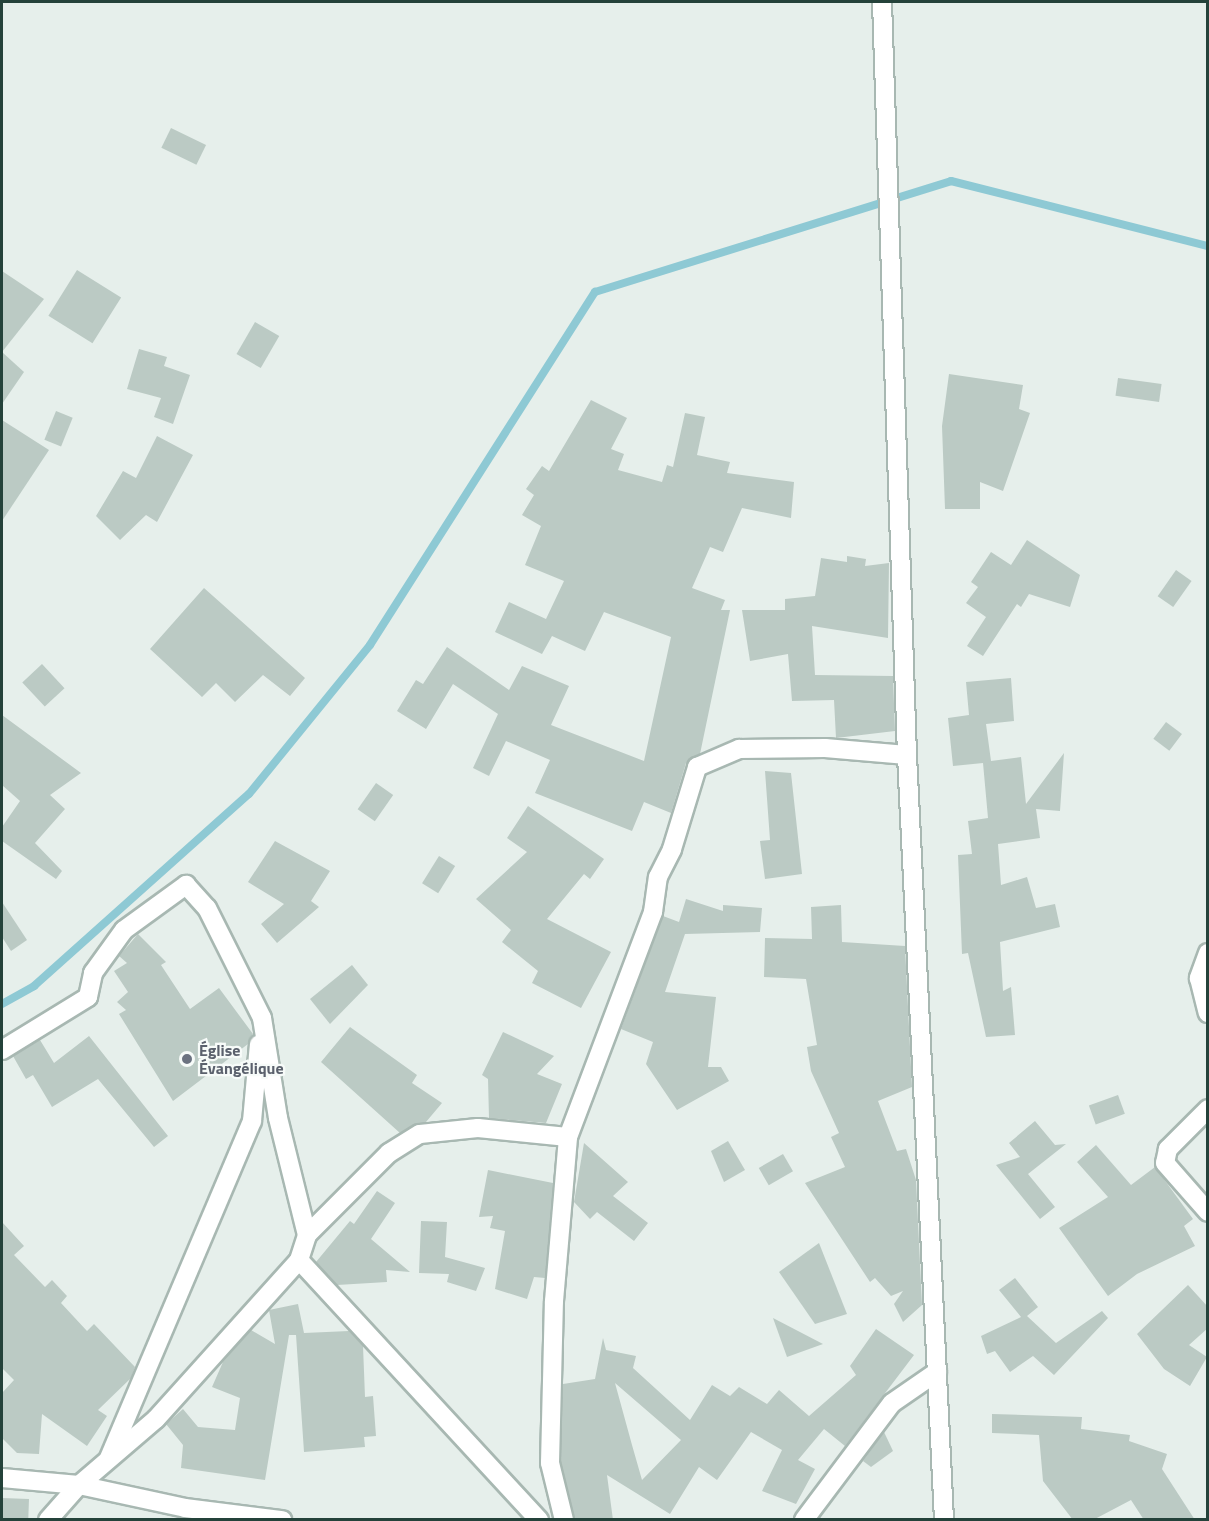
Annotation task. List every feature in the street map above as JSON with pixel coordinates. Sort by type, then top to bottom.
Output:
[{"type":"street","points":[[882,2],[907,755],[944,1520]]},
{"type":"street","points":[[564,1520],[550,1463],[554,1301],[568,1137],[653,912],[658,877],[672,849],[696,767],[739,749],[907,755]]},
{"type":"street","points":[[2,1050],[88,997],[93,973],[124,930],[186,885],[207,908],[262,1018],[278,1118],[307,1235]]},
{"type":"street","points":[[1208,953],[1199,978],[1208,1013]]},
{"type":"street","points":[[105,1467],[252,1121],[262,1018]]},
{"type":"street","points":[[1208,1109],[1168,1149],[1166,1163],[1208,1212]]},
{"type":"street","points":[[48,1520],[79,1485],[105,1467],[156,1419],[299,1260],[307,1235],[374,1165],[420,1134],[478,1128],[568,1137]]},
{"type":"street","points":[[299,1260],[539,1520]]},
{"type":"street","points":[[804,1520],[892,1403],[937,1372]]},
{"type":"street","points":[[2,1478],[79,1485],[185,1514],[282,1520]]},
{"type":"building","points":[[171,128],[206,145],[196,165],[161,148]]},
{"type":"building","points":[[77,270],[121,298],[92,343],[48,316]]},
{"type":"building","points":[[2,271],[44,299],[2,352]]},
{"type":"building","points":[[255,322],[279,336],[261,368],[236,354]]},
{"type":"building","points":[[139,349],[167,357],[164,366],[190,375],[173,424],[154,417],[161,398],[127,389]]},
{"type":"building","points":[[2,352],[24,372],[2,404]]},
{"type":"building","points":[[949,374],[1023,385],[1019,409],[1030,413],[1003,491],[980,482],[980,509],[945,509],[942,426]]},
{"type":"building","points":[[1118,378],[1162,384],[1159,402],[1115,396]]},
{"type":"building","points":[[591,400],[627,418],[611,449],[624,454],[618,470],[662,482],[667,465],[673,467],[685,413],[705,417],[697,455],[730,462],[727,473],[794,482],[791,518],[742,508],[723,552],[710,547],[692,588],[725,600],[721,610],[730,610],[700,754],[686,763],[671,813],[644,802],[632,831],[535,793],[550,760],[506,741],[489,776],[473,768],[498,714],[453,684],[426,729],[397,711],[416,680],[423,684],[447,647],[509,690],[522,666],[569,686],[551,725],[644,761],[671,637],[604,612],[585,651],[552,636],[542,654],[495,632],[509,602],[546,619],[564,581],[525,565],[541,526],[522,515],[534,495],[526,489],[542,466],[549,471]]},
{"type":"building","points":[[56,411],[73,418],[61,446],[44,440]]},
{"type":"building","points":[[2,420],[49,450],[2,521]]},
{"type":"building","points":[[157,436],[193,455],[157,522],[146,515],[120,540],[96,516],[123,471],[136,478]]},
{"type":"building","points":[[1027,540],[1080,575],[1070,607],[1029,594],[1021,607],[1017,604],[983,656],[967,646],[986,617],[966,603],[978,587],[971,582],[991,552],[1011,565]]},
{"type":"building","points":[[847,556],[866,559],[865,566],[889,563],[888,638],[812,626],[815,675],[893,676],[895,731],[836,738],[834,700],[792,701],[788,654],[750,661],[742,610],[785,610],[785,599],[815,596],[821,558],[847,562]]},
{"type":"building","points":[[1176,570],[1192,581],[1173,607],[1158,596]]},
{"type":"building","points":[[204,588],[305,678],[290,696],[263,675],[235,702],[216,683],[202,697],[150,649]]},
{"type":"building","points":[[42,664],[65,688],[45,707],[22,682]]},
{"type":"building","points":[[1011,678],[1014,721],[986,724],[991,761],[1021,757],[1026,804],[1064,753],[1060,811],[1036,809],[1040,838],[998,844],[1001,885],[1027,877],[1036,908],[1055,904],[1060,927],[1000,942],[1003,991],[1011,987],[1015,1035],[986,1037],[968,953],[962,954],[958,855],[972,854],[968,821],[988,818],[983,763],[953,766],[948,718],[969,715],[966,682]]},
{"type":"building","points":[[2,715],[81,773],[50,795],[65,809],[35,843],[62,871],[56,879],[2,841],[2,827],[20,801],[2,785]]},
{"type":"building","points":[[1166,722],[1182,734],[1169,751],[1153,739]]},
{"type":"building","points":[[765,771],[791,773],[802,874],[765,879],[760,841],[770,840]]},
{"type":"building","points":[[376,783],[393,795],[375,821],[358,809]]},
{"type":"building","points":[[528,806],[604,859],[590,879],[584,874],[547,919],[611,952],[581,1008],[532,983],[538,971],[502,942],[511,930],[476,899],[527,852],[507,838]]},
{"type":"building","points":[[275,841],[330,871],[311,901],[319,907],[277,943],[261,924],[284,904],[248,882]]},
{"type":"building","points":[[439,856],[455,866],[438,893],[422,883]]},
{"type":"building","points":[[686,899],[723,911],[723,905],[762,908],[760,932],[685,934],[665,992],[716,997],[708,1067],[721,1067],[729,1081],[677,1110],[646,1064],[653,1042],[621,1029],[663,916],[679,922]]},
{"type":"building","points":[[2,902],[27,940],[11,951],[2,937]]},
{"type":"building","points":[[841,905],[842,942],[905,946],[912,1087],[878,1101],[897,1151],[906,1149],[916,1180],[922,1305],[903,1322],[894,1304],[903,1291],[891,1296],[875,1278],[870,1282],[805,1183],[845,1167],[831,1137],[839,1133],[811,1071],[807,1047],[817,1045],[806,979],[764,977],[765,938],[812,939],[811,907]]},
{"type":"building","points":[[138,934],[166,962],[161,965],[190,1009],[219,988],[253,1034],[248,1044],[173,1101],[119,1014],[126,1010],[117,1002],[128,992],[114,971],[127,963],[119,956]]},
{"type":"building","points":[[352,965],[368,985],[330,1024],[310,999]]},
{"type":"building","points":[[350,1027],[417,1075],[412,1083],[442,1103],[426,1122],[400,1133],[321,1062]]},
{"type":"building","points":[[503,1032],[554,1056],[537,1074],[562,1084],[546,1123],[489,1118],[488,1079],[482,1075]]},
{"type":"building","points":[[89,1036],[168,1136],[154,1147],[98,1079],[52,1107],[33,1075],[26,1079],[13,1056],[40,1040],[54,1063]]},
{"type":"building","points":[[1118,1095],[1125,1114],[1096,1124],[1089,1106]]},
{"type":"building","points":[[1035,1121],[1055,1145],[1066,1144],[1028,1174],[1055,1207],[1040,1219],[996,1165],[1020,1157],[1009,1143]]},
{"type":"building","points":[[728,1141],[745,1170],[724,1182],[711,1151]]},
{"type":"building","points":[[584,1143],[628,1182],[613,1196],[648,1223],[634,1241],[597,1212],[590,1219],[574,1202]]},
{"type":"building","points":[[1096,1145],[1131,1185],[1155,1167],[1193,1219],[1184,1226],[1195,1246],[1137,1274],[1108,1296],[1059,1228],[1108,1197],[1077,1162]]},
{"type":"building","points":[[783,1154],[793,1171],[769,1185],[759,1168]]},
{"type":"building","points":[[488,1170],[553,1183],[545,1278],[534,1277],[527,1299],[495,1289],[505,1231],[490,1228],[493,1216],[479,1217]]},
{"type":"building","points":[[377,1191],[395,1203],[371,1239],[410,1272],[386,1270],[387,1282],[337,1285],[316,1262],[350,1221],[354,1224]]},
{"type":"building","points":[[421,1221],[447,1222],[445,1257],[485,1268],[476,1291],[447,1282],[449,1274],[419,1273]]},
{"type":"building","points":[[2,1222],[24,1246],[14,1255],[45,1287],[52,1280],[67,1296],[61,1303],[87,1331],[94,1324],[135,1367],[131,1378],[98,1410],[107,1416],[87,1446],[42,1414],[39,1454],[17,1453],[2,1438],[2,1393],[14,1380],[2,1368]]},
{"type":"building","points":[[819,1243],[847,1314],[815,1324],[779,1272]]},
{"type":"building","points":[[1015,1278],[1038,1307],[1027,1316],[1056,1343],[1102,1311],[1108,1318],[1054,1375],[1033,1356],[1010,1372],[995,1351],[987,1354],[981,1336],[1021,1317],[999,1290]]},
{"type":"building","points":[[1188,1285],[1208,1307],[1208,1328],[1189,1345],[1207,1357],[1190,1386],[1164,1369],[1137,1334]]},
{"type":"building","points":[[298,1304],[304,1333],[349,1331],[363,1346],[365,1397],[373,1396],[376,1436],[364,1437],[365,1447],[304,1452],[296,1335],[289,1335],[265,1480],[181,1468],[183,1445],[166,1424],[183,1409],[198,1427],[235,1430],[240,1398],[212,1387],[223,1362],[251,1330],[275,1344],[269,1310]]},
{"type":"building","points":[[773,1318],[823,1344],[787,1357]]},
{"type":"building","points":[[876,1329],[914,1355],[845,1446],[824,1429],[798,1460],[815,1469],[796,1504],[762,1491],[782,1450],[751,1432],[717,1480],[699,1467],[670,1514],[607,1475],[613,1520],[575,1520],[561,1462],[563,1384],[595,1379],[603,1338],[606,1350],[636,1356],[633,1368],[690,1420],[712,1385],[730,1396],[739,1387],[767,1404],[779,1390],[809,1416],[856,1375],[850,1366]],"holes":[[[615,1383],[681,1440],[642,1480]]]},
{"type":"building","points":[[992,1414],[1082,1417],[1081,1429],[1130,1435],[1129,1441],[1167,1454],[1162,1469],[1195,1520],[1144,1520],[1131,1500],[1093,1520],[1073,1520],[1043,1481],[1039,1435],[992,1433]]},
{"type":"building","points":[[884,1432],[893,1451],[871,1467],[863,1461]]},
{"type":"building","points":[[2,1498],[29,1499],[28,1519],[2,1518]]},
{"type":"waterway","points":[[2,1004],[34,986],[249,794],[370,645],[595,292],[951,181],[1208,246]]},
{"type":"place","name":"Église Évangélique","points":[[187,1059]]}]
